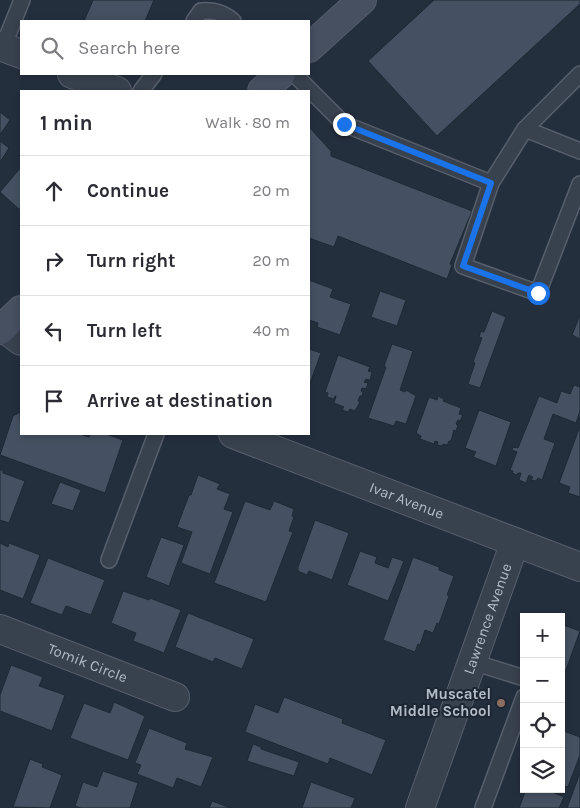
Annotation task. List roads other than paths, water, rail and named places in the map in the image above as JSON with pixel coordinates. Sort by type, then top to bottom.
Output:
[{"type":"main road","points":[[310,47],[362,0]]},
{"type":"main road","points":[[263,90],[280,75]]},
{"type":"street","points":[[75,75],[114,90]]},
{"type":"street","name":"Ivar Avenue","points":[[236,435],[580,567]]},
{"type":"street","name":"Lawrence Avenue","points":[[425,807],[515,542]]},
{"type":"street","name":"Tomik Circle","points":[[0,629],[176,697]]},
{"type":"lane","points":[[8,49],[22,0]]},
{"type":"lane","points":[[195,20],[201,11],[211,10],[225,14],[232,20]]},
{"type":"lane","points":[[580,74],[525,129],[491,183],[463,266],[538,293],[580,184]]},
{"type":"lane","points":[[142,90],[153,75]]},
{"type":"lane","points":[[295,75],[344,124],[491,183]]},
{"type":"lane","points":[[525,129],[580,151]]},
{"type":"lane","points":[[109,560],[156,435]]},
{"type":"lane","points":[[473,662],[520,677]]},
{"type":"lane","points":[[483,808],[522,703]]},
{"type":"place","name":"Muscatel Middle School","points":[[501,703]]}]
